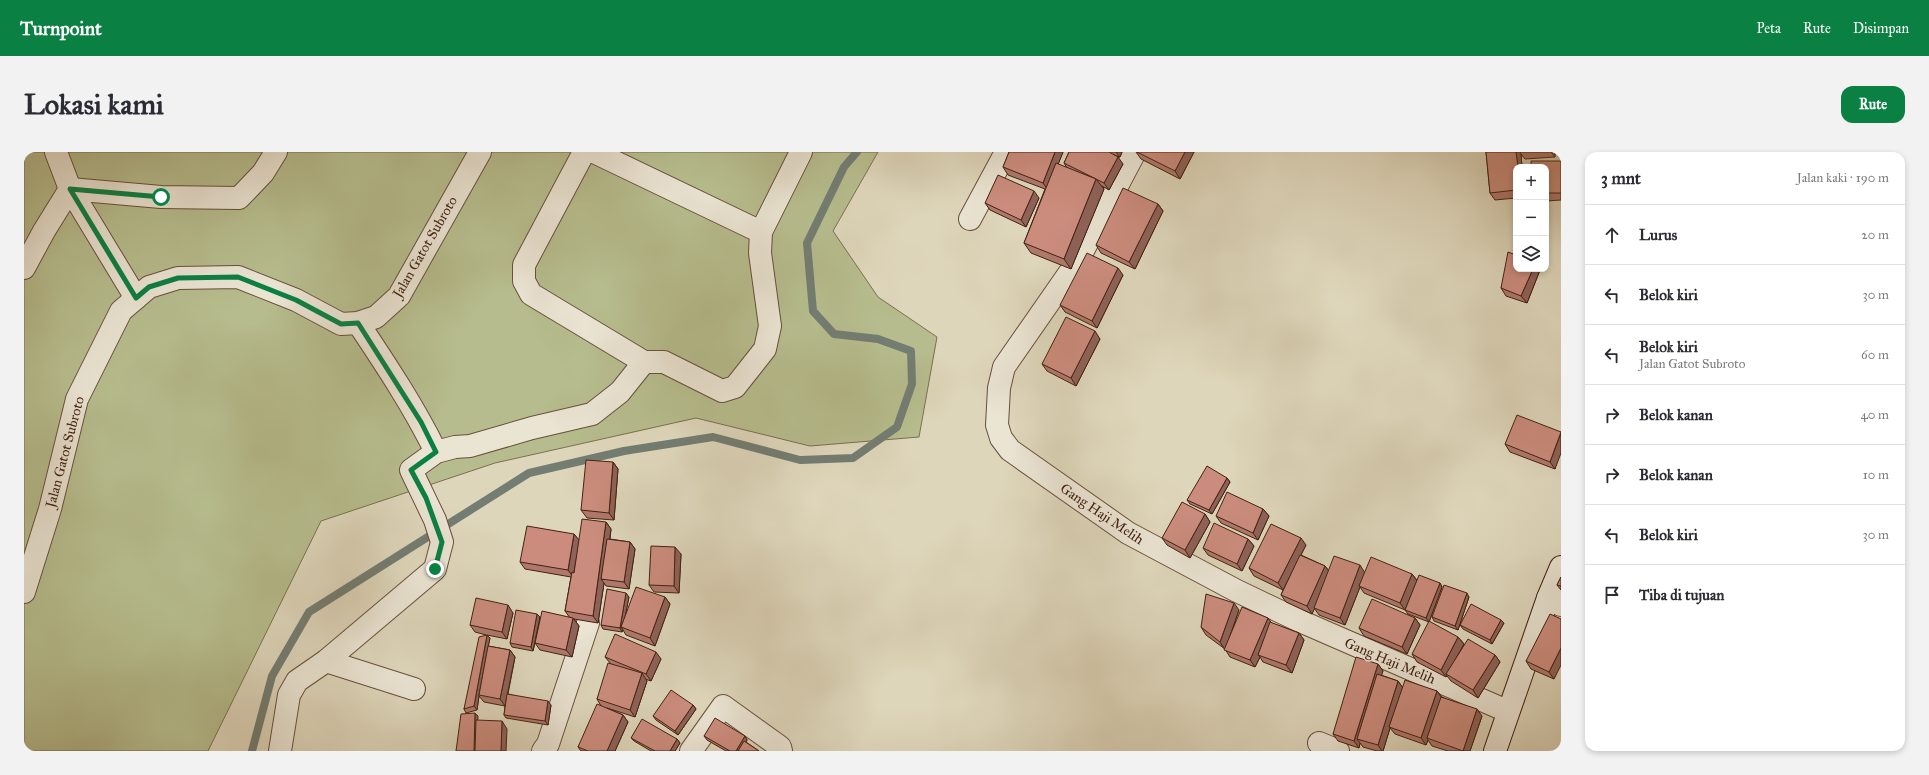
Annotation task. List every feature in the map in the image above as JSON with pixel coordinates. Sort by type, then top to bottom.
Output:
[{"type":"street","points":[[56,152],[70,189],[136,298]]},
{"type":"street","points":[[70,189],[161,197],[239,198],[263,173],[276,152]]},
{"type":"street","name":"Jalan Gatot Subroto","points":[[24,592],[50,509],[77,399],[121,312],[149,287],[178,278],[238,277],[296,300],[341,324],[358,323],[376,317],[400,296],[480,152]]},
{"type":"street","points":[[584,152],[524,265],[524,281],[531,294],[644,362],[664,362],[722,391],[735,387],[765,349],[770,326],[760,253],[761,232],[801,152]]},
{"type":"street","points":[[594,152],[761,232]]},
{"type":"street","points":[[970,219],[1006,152]]},
{"type":"street","name":"Gang Haji Melih","points":[[1135,152],[1077,262],[1004,367],[999,388],[997,425],[1001,438],[1010,450],[1128,533],[1237,591],[1300,621],[1507,711]]},
{"type":"street","points":[[24,268],[44,231],[70,189]]},
{"type":"street","points":[[358,323],[421,422],[436,452]]},
{"type":"street","points":[[280,751],[289,695],[297,681],[326,661],[435,569],[442,542],[435,520],[411,470],[436,452],[455,447],[470,446],[532,428],[592,414],[620,392],[644,362]]},
{"type":"street","points":[[1495,751],[1507,711],[1554,601],[1561,567]]},
{"type":"street","points":[[550,749],[588,623]]},
{"type":"street","points":[[326,661],[414,689]]},
{"type":"street","points":[[691,751],[723,706],[780,748],[781,751]]},
{"type":"green space","points":[[24,152],[878,152],[833,231],[878,297],[937,337],[919,437],[810,446],[696,418],[495,463],[321,521],[208,751],[24,751]]},
{"type":"building","points":[[1009,152],[1055,152],[1043,183],[1003,167]]},
{"type":"building","points":[[1069,152],[1109,152],[1118,157],[1104,183],[1064,163]]},
{"type":"building","points":[[1137,152],[1185,152],[1175,171]]},
{"type":"building","points":[[1486,152],[1516,152],[1518,164],[1513,164],[1513,190],[1490,193]]},
{"type":"building","points":[[1531,161],[1561,161],[1561,193],[1549,193],[1549,164],[1531,164]]},
{"type":"building","points":[[1056,163],[1096,179],[1064,259],[1024,243]]},
{"type":"building","points":[[998,175],[1034,191],[1021,220],[985,203]]},
{"type":"building","points":[[1123,188],[1158,204],[1129,262],[1096,245]]},
{"type":"building","points":[[1508,252],[1513,254],[1513,272],[1532,272],[1521,296],[1501,288]]},
{"type":"building","points":[[1087,253],[1118,268],[1092,321],[1060,305]]},
{"type":"building","points":[[1066,317],[1095,331],[1071,378],[1042,364]]},
{"type":"building","points":[[1517,415],[1561,432],[1550,462],[1505,444]]},
{"type":"building","points":[[586,460],[613,462],[609,513],[581,510]]},
{"type":"building","points":[[1207,466],[1227,478],[1209,510],[1187,500]]},
{"type":"building","points":[[1227,492],[1263,509],[1253,533],[1216,516]]},
{"type":"building","points":[[1182,502],[1205,514],[1185,550],[1162,538]]},
{"type":"building","points":[[582,519],[606,522],[593,616],[565,611],[572,572],[574,573]]},
{"type":"building","points":[[1214,523],[1248,539],[1237,564],[1203,548]]},
{"type":"building","points":[[1271,524],[1301,538],[1278,583],[1249,568]]},
{"type":"building","points":[[527,526],[574,534],[568,570],[520,562]]},
{"type":"building","points":[[607,539],[630,542],[624,582],[601,579]]},
{"type":"building","points":[[651,546],[675,547],[674,586],[649,585]]},
{"type":"building","points":[[1300,555],[1325,566],[1307,606],[1281,595]]},
{"type":"building","points":[[1334,556],[1360,565],[1340,618],[1314,608]]},
{"type":"building","points":[[1371,557],[1412,574],[1400,603],[1359,586]]},
{"type":"building","points":[[1419,575],[1440,583],[1426,618],[1405,610]]},
{"type":"building","points":[[1561,577],[1561,586],[1557,585]]},
{"type":"building","points":[[1444,585],[1467,593],[1455,626],[1432,617]]},
{"type":"building","points":[[636,587],[665,597],[650,638],[621,627]]},
{"type":"building","points":[[607,589],[626,593],[620,628],[601,625]]},
{"type":"building","points":[[1206,594],[1234,603],[1220,642],[1201,627]]},
{"type":"building","points":[[476,598],[508,605],[502,632],[470,625]]},
{"type":"building","points":[[1372,599],[1415,618],[1402,647],[1359,628]]},
{"type":"building","points":[[1471,604],[1501,620],[1490,640],[1460,625]]},
{"type":"building","points":[[1242,607],[1268,618],[1250,660],[1224,650]]},
{"type":"building","points":[[516,610],[537,614],[531,647],[510,643]]},
{"type":"building","points":[[542,611],[573,618],[566,650],[535,643]]},
{"type":"building","points":[[1550,614],[1561,619],[1561,648],[1549,672],[1526,661]]},
{"type":"building","points":[[1429,621],[1458,637],[1441,670],[1412,654]]},
{"type":"building","points":[[1270,622],[1299,633],[1286,665],[1258,655]]},
{"type":"building","points":[[615,634],[656,652],[646,674],[605,657]]},
{"type":"building","points":[[487,635],[474,706],[464,709],[479,637]]},
{"type":"building","points":[[1468,639],[1495,655],[1473,690],[1446,674]]},
{"type":"building","points":[[488,646],[510,650],[500,699],[479,695]]},
{"type":"building","points":[[1356,657],[1378,664],[1354,741],[1333,734]]},
{"type":"building","points":[[608,663],[642,673],[630,710],[597,699]]},
{"type":"building","points":[[1377,674],[1398,681],[1378,745],[1357,739]]},
{"type":"building","points":[[1405,680],[1437,691],[1421,738],[1389,727]]},
{"type":"building","points":[[671,690],[693,705],[675,731],[653,716]]},
{"type":"building","points":[[507,694],[548,701],[545,721],[504,715]]},
{"type":"building","points":[[1441,697],[1477,709],[1463,751],[1427,738]]},
{"type":"building","points":[[597,704],[623,715],[607,751],[588,751],[578,747]]},
{"type":"building","points":[[475,713],[474,751],[456,751],[461,714]]},
{"type":"building","points":[[715,718],[745,736],[736,751],[730,751],[704,736]]},
{"type":"building","points":[[642,719],[677,739],[670,751],[655,751],[631,738]]},
{"type":"building","points":[[476,720],[502,721],[501,751],[475,751]]},
{"type":"building","points":[[744,741],[759,751],[738,751]]},
{"type":"waterway","points":[[252,751],[272,676],[309,612],[529,473],[624,451],[713,437],[800,460],[853,458],[897,427],[912,384],[911,351],[878,339],[834,334],[813,311],[807,243],[844,167],[857,152]]},
{"type":"route","points":[[161,197],[70,189],[136,298],[149,287],[178,278],[238,277],[296,300],[341,324],[358,323],[421,422],[436,452],[411,470],[426,498],[442,542],[435,569]]}]
